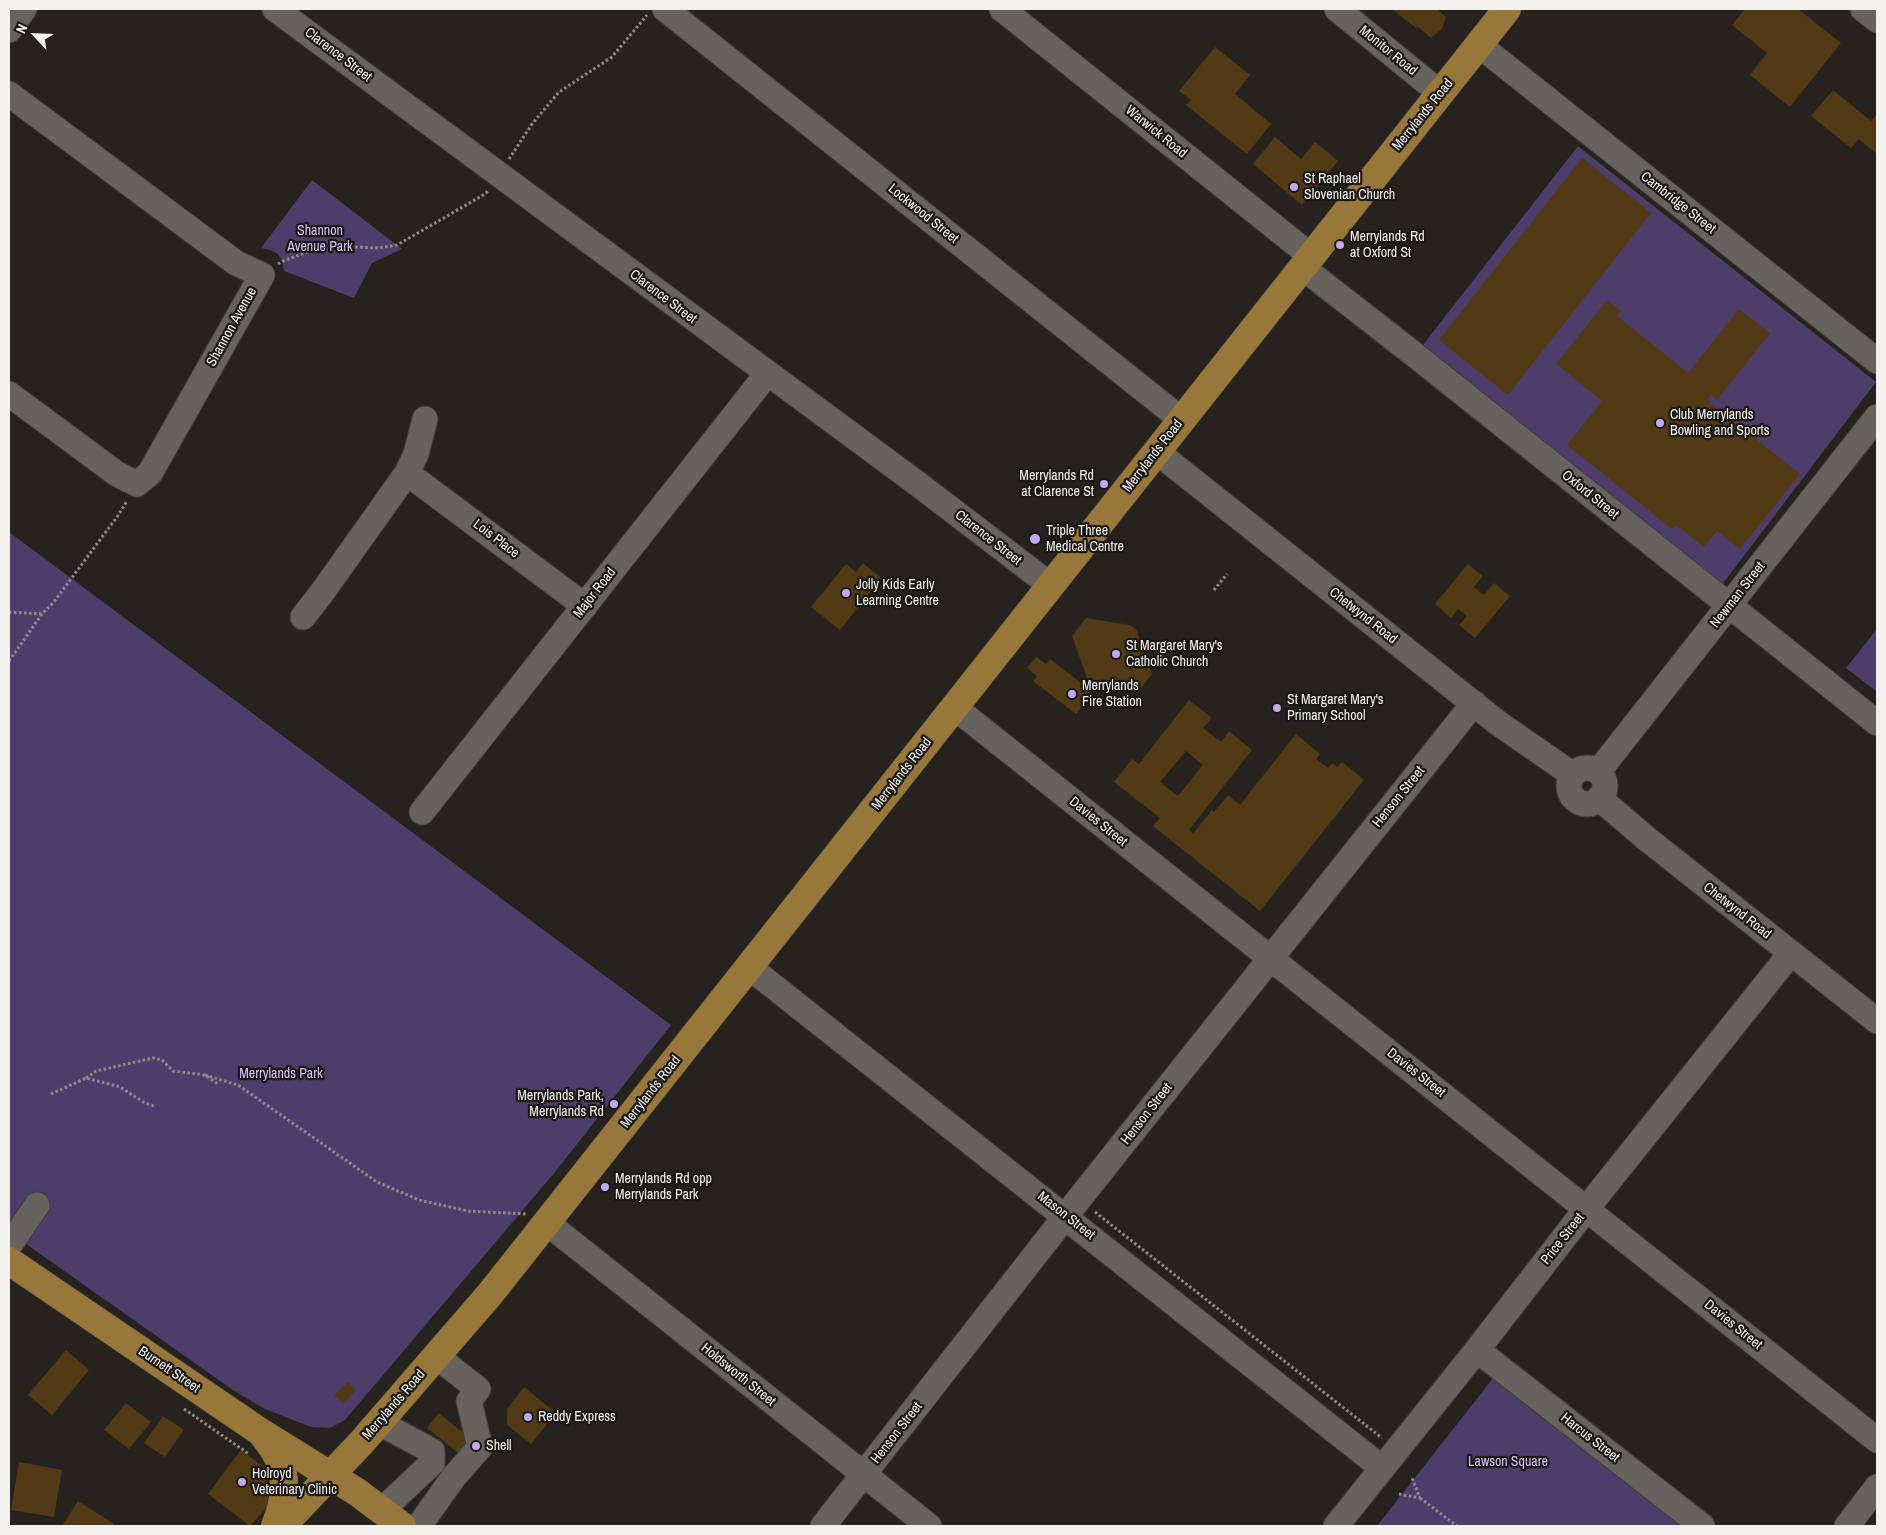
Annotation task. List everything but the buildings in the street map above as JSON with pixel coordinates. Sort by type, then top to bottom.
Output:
[{"type":"main road","name":"Merrylands Road","points":[[282,1526],[331,1475],[465,1325],[537,1219],[749,967],[1507,9]]},
{"type":"main road","name":"Burnett Street","points":[[9,1261],[262,1433],[331,1475],[392,1518]]},
{"type":"main road","points":[[262,1433],[277,1455],[282,1467],[284,1498],[275,1526]]},
{"type":"street","points":[[9,30],[24,9]]},
{"type":"street","name":"Clarence Street","points":[[275,9],[918,484],[1050,586]]},
{"type":"street","name":"Warwick Road","points":[[1002,9],[1306,262]]},
{"type":"street","name":"Monitor Road","points":[[1336,9],[1440,93]]},
{"type":"street","points":[[1863,9],[1877,20]]},
{"type":"street","name":"Lockwood Street","points":[[655,13],[1182,420]]},
{"type":"street","name":"Cambridge Street","points":[[1479,44],[1877,361]]},
{"type":"street","name":"Shannon Avenue","points":[[9,94],[236,263],[262,275],[150,473],[137,484],[118,474],[9,394]]},
{"type":"street","name":"Oxford Street","points":[[1306,262],[1321,280],[1877,723]]},
{"type":"street","name":"Major Road","points":[[422,812],[768,374]]},
{"type":"street","name":"Newman Street","points":[[1598,772],[1877,417]]},
{"type":"street","points":[[303,617],[407,472],[416,454],[425,419]]},
{"type":"street","name":"Chetwynd Road","points":[[1157,452],[1474,704],[1513,734],[1573,775]]},
{"type":"street","name":"Lois Place","points":[[407,472],[585,606]]},
{"type":"street","name":"Henson Street","points":[[823,1526],[1072,1208],[1474,704]]},
{"type":"street","name":"Davies Street","points":[[954,707],[1877,1440]]},
{"type":"street","points":[[1582,769],[1593,769],[1598,772],[1604,780],[1604,790],[1599,798],[1594,802],[1583,803],[1573,797],[1569,786],[1573,775],[1582,769]]},
{"type":"street","name":"Chetwynd Road","points":[[1599,798],[1647,839],[1877,1021]]},
{"type":"street","name":"Price Street","points":[[1336,1526],[1477,1350],[1586,1208],[1791,953]]},
{"type":"street","name":"Mason Street","points":[[749,967],[1072,1208],[1389,1458]]},
{"type":"street","points":[[9,1246],[37,1205]]},
{"type":"street","name":"Holdsworth Street","points":[[537,1219],[929,1526]]},
{"type":"street","name":"Harcus Street","points":[[1477,1350],[1702,1526]]},
{"type":"street","points":[[418,1526],[453,1478],[480,1447],[469,1401],[478,1389],[436,1356]]},
{"type":"street","points":[[378,1422],[432,1451],[432,1463],[392,1518]]},
{"type":"street","points":[[432,1463],[453,1478]]},
{"type":"street","points":[[1847,1526],[1877,1488]]},
{"type":"path","points":[[509,159],[532,124],[559,92],[612,57],[655,13]]},
{"type":"path","points":[[283,261],[330,248],[354,246],[379,248],[397,245],[478,198],[488,190]]},
{"type":"path","points":[[9,661],[42,614],[53,603],[117,517]]},
{"type":"path","points":[[1214,590],[1227,574]]},
{"type":"path","points":[[9,612],[42,614]]},
{"type":"path","points":[[52,1094],[86,1078],[96,1071],[153,1058],[162,1060],[173,1071],[205,1075],[238,1085],[377,1182],[410,1197],[468,1211],[537,1219]]},
{"type":"path","points":[[205,1075],[218,1084]]},
{"type":"path","points":[[86,1078],[120,1087],[145,1103],[154,1106]]},
{"type":"path","points":[[1072,1208],[1389,1458]]},
{"type":"path","points":[[1412,1478],[1420,1498]]},
{"type":"path","points":[[1400,1494],[1420,1498],[1457,1526]]},
{"type":"green space","points":[[1578,146],[1876,382],[1721,586],[1415,355]]},
{"type":"green space","name":"Shannon Avenue Park","points":[[312,180],[402,249],[372,263],[354,298],[284,271],[278,254],[261,248]]},
{"type":"green space","name":"Merrylands Park","points":[[9,532],[671,1025],[555,1172],[345,1420],[330,1428],[311,1427],[265,1409],[233,1390],[9,1232]]},
{"type":"green space","points":[[1877,629],[1877,692],[1846,668]]},
{"type":"green space","name":"Lawson Square","points":[[1498,1372],[1689,1526],[1377,1526]]},
{"type":"place","name":"St Raphael Slovenian Church","points":[[1294,187]]},
{"type":"place","name":"Merrylands Rd at Oxford St","points":[[1340,245]]},
{"type":"place","name":"Club Merrylands Bowling and Sports","points":[[1660,423]]},
{"type":"place","name":"Merrylands Rd at Clarence St","points":[[1104,484]]},
{"type":"place","name":"Triple Three Medical Centre","points":[[1035,539]]},
{"type":"place","name":"Jolly Kids Early Learning Centre","points":[[846,593]]},
{"type":"place","name":"St Margaret Mary's Catholic Church","points":[[1116,654]]},
{"type":"place","name":"Merrylands Fire Station","points":[[1072,694]]},
{"type":"place","name":"St Margaret Mary's Primary School","points":[[1277,708]]},
{"type":"place","name":"Merrylands Park, Merrylands Rd","points":[[614,1104]]},
{"type":"place","name":"Merrylands Rd opp Merrylands Park","points":[[605,1187]]},
{"type":"place","name":"Reddy Express","points":[[528,1417]]},
{"type":"place","name":"Shell","points":[[476,1446]]},
{"type":"place","name":"Holroyd Veterinary Clinic","points":[[242,1482]]}]
